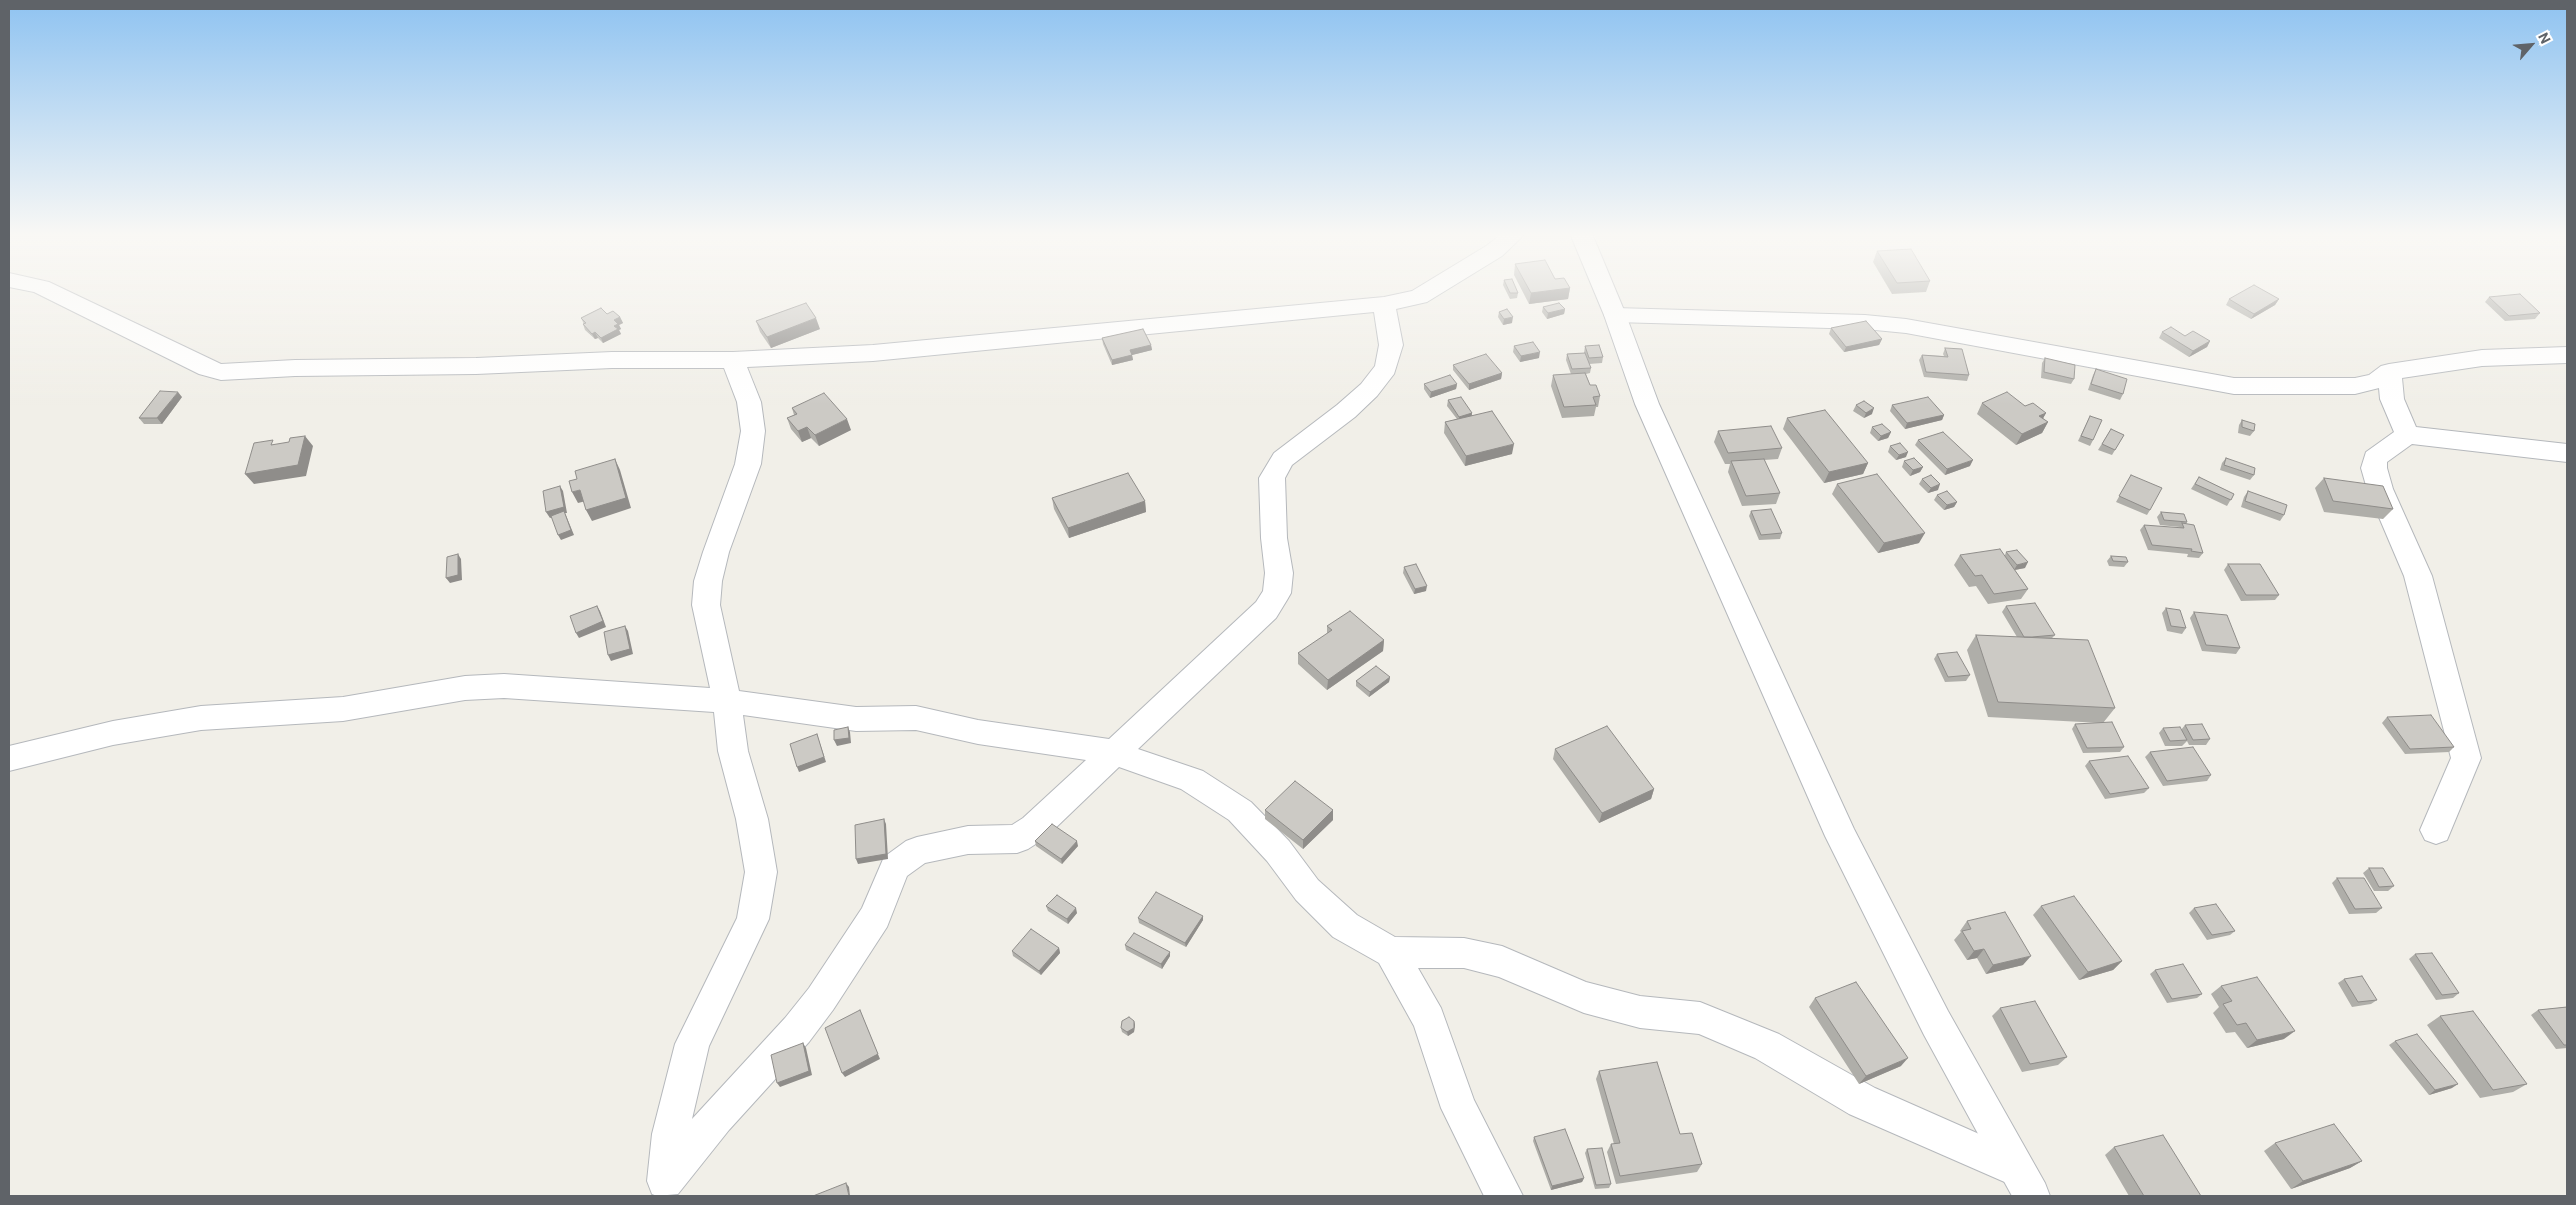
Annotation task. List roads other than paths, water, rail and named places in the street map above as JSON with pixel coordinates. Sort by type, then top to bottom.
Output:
[{"type":"street","points":[[52,292],[207,368],[221,372],[612,360],[733,360],[873,353],[1384,304],[1418,296],[1424,292]]},
{"type":"street","points":[[1605,292],[1647,404],[1842,836],[1936,1023],[2032,1196]]},
{"type":"street","points":[[663,1189],[716,1117],[796,1030],[821,998],[875,917],[894,867],[918,851],[946,843],[968,840],[1017,839],[1034,828],[1112,752],[1266,610],[1277,593],[1279,572],[1274,538],[1272,478],[1282,459],[1346,411],[1369,390],[1386,368],[1391,346],[1384,304]]},
{"type":"street","points":[[1615,315],[1865,322],[1906,326],[2234,386],[2355,386],[2377,381],[2389,372],[2482,358],[2567,355]]},
{"type":"street","points":[[663,1189],[670,1134],[692,1044],[753,920],[761,872],[752,819],[733,751],[727,701],[706,605],[708,581],[716,552],[748,464],[753,431],[749,402],[733,360]]},
{"type":"street","points":[[2389,372],[2392,399],[2407,435]]},
{"type":"street","points":[[2436,830],[2466,758],[2418,576],[2380,489],[2374,468],[2374,458],[2384,449],[2407,435],[2567,453]]},
{"type":"street","points":[[10,760],[113,733],[201,718],[343,709],[465,688],[504,686],[727,701],[856,719],[916,718],[978,732],[1112,752],[1192,780],[1240,812],[1278,851],[1307,890],[1345,926],[1391,952],[1464,953],[1502,962],[1584,997],[1640,1012],[1700,1018],[1766,1046],[1862,1101],[2016,1169]]},
{"type":"street","points":[[1391,952],[1429,1020],[1459,1108],[1504,1196]]}]
